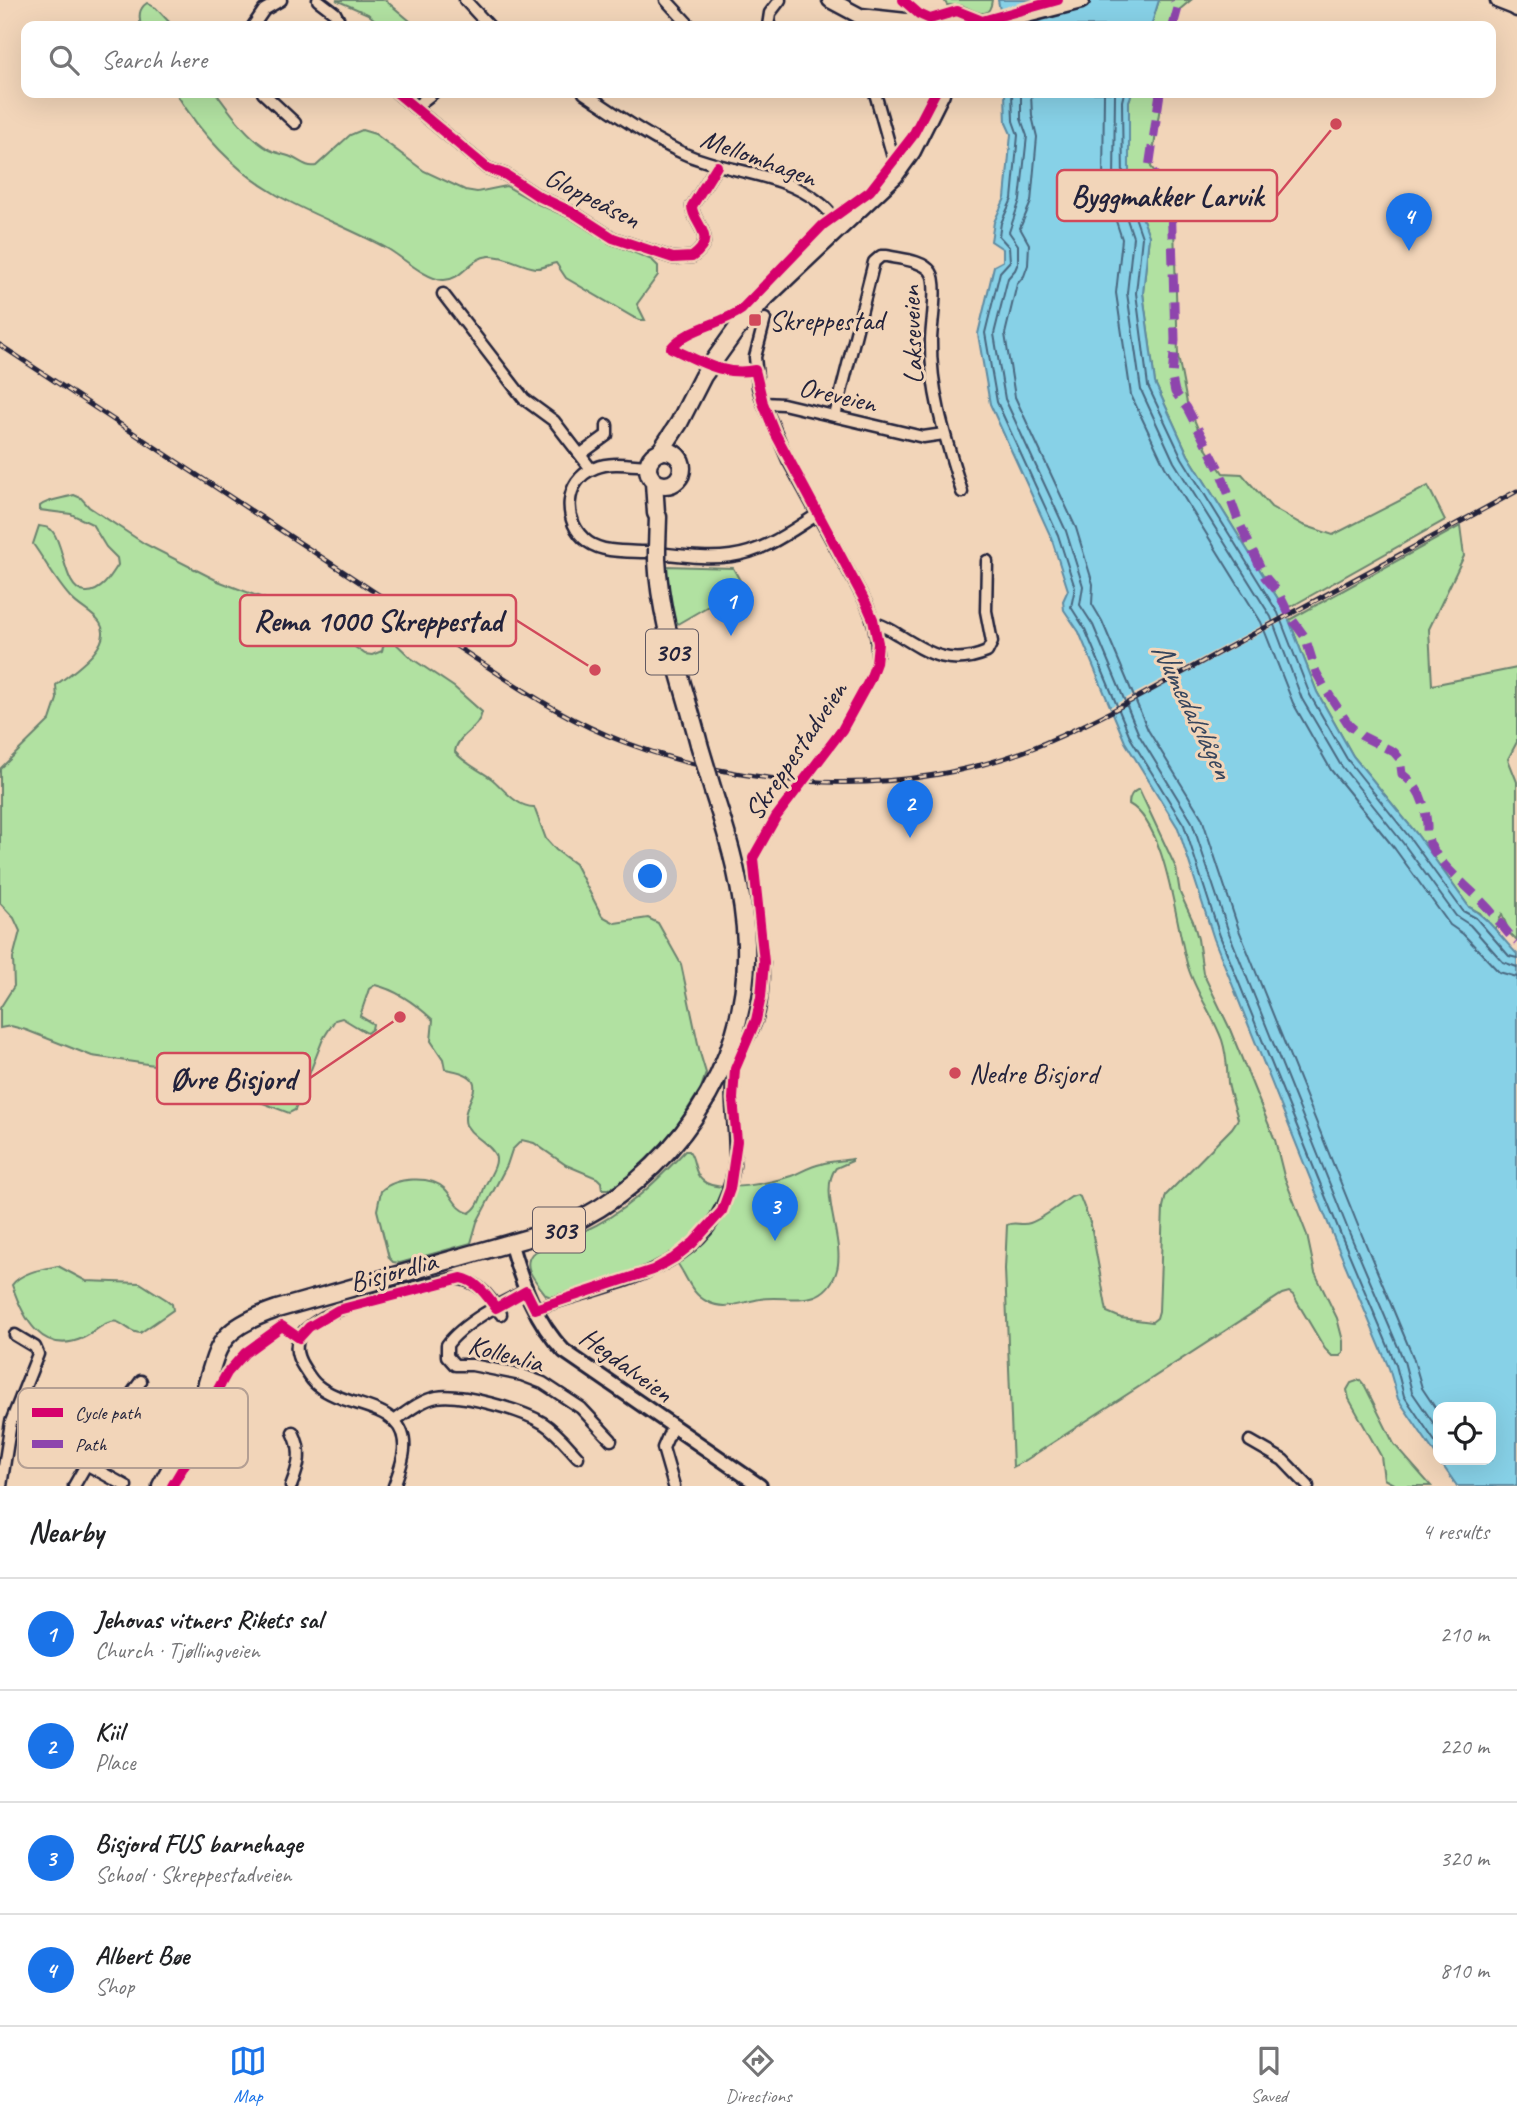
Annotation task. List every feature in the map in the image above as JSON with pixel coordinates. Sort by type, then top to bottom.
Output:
[{"type":"main road","points":[[830,0],[860,21]]},
{"type":"main road","points":[[999,21],[1081,0]]},
{"type":"main road","points":[[1499,0],[1517,8]]},
{"type":"main road","points":[[1514,0],[1517,8]]},
{"type":"main road","name":"303","points":[[204,1388],[214,1357],[224,1339],[240,1325],[268,1312],[511,1245],[579,1221],[628,1190],[652,1168],[680,1137],[703,1104],[721,1071],[740,1010],[746,977],[746,945],[737,878],[662,609],[657,554],[658,517],[654,482],[649,475],[648,466],[679,423],[702,376],[736,330],[766,296],[880,191],[903,164],[939,98]]},
{"type":"main road","name":"303","points":[[658,517],[683,471],[679,423]]},
{"type":"main road","points":[[660,452],[671,452],[680,458]]},
{"type":"main road","points":[[654,482],[663,486],[674,484]]},
{"type":"main road","name":"303","points":[[161,1486],[170,1468]]},
{"type":"street","points":[[256,21],[264,10],[281,0]]},
{"type":"street","points":[[318,0],[335,13],[339,21]]},
{"type":"street","points":[[465,0],[484,21]]},
{"type":"street","points":[[666,0],[685,21]]},
{"type":"street","points":[[769,21],[770,13],[780,0]]},
{"type":"street","points":[[268,98],[296,123]]},
{"type":"street","name":"Gloppeåsen","points":[[403,98],[487,168],[574,214],[612,238],[673,258],[692,257],[700,249],[704,237],[700,223],[692,213],[692,206],[717,166]]},
{"type":"street","points":[[415,107],[427,98]]},
{"type":"street","name":"Mellomhagen","points":[[592,98],[682,153],[802,191],[821,203],[842,227]]},
{"type":"street","points":[[876,98],[894,161]]},
{"type":"street","name":"Lakseveien","points":[[835,416],[872,267],[877,258],[887,256],[929,269],[934,278],[931,360],[934,386],[944,434],[962,492]]},
{"type":"street","points":[[443,294],[524,399],[554,421],[591,469]]},
{"type":"street","points":[[765,320],[755,357],[758,387],[775,433],[866,603],[874,623],[878,643],[877,656]]},
{"type":"street","name":"Oreveien","points":[[763,402],[783,404],[923,437],[944,434]]},
{"type":"street","points":[[581,454],[607,435],[607,425]]},
{"type":"street","points":[[648,466],[604,464],[581,477],[573,488],[569,508],[573,524],[590,544],[601,549],[709,558],[731,556],[774,542],[818,514]]},
{"type":"street","points":[[874,623],[882,624],[917,646],[953,660],[968,659],[987,652],[992,642],[986,611],[987,561]]},
{"type":"street","points":[[535,1309],[653,1270],[693,1243],[722,1212],[730,1189],[737,1141],[733,1099],[734,1069],[756,1020],[764,962]]},
{"type":"street","name":"Hegdalveien","points":[[511,1245],[526,1291],[543,1326],[564,1351],[760,1486]]},
{"type":"street","name":"Bisjordlia","points":[[394,1421],[384,1414],[334,1396],[316,1384],[297,1354],[299,1338],[303,1332],[338,1310],[451,1279],[467,1279],[479,1287],[499,1311]]},
{"type":"street","points":[[499,1311],[526,1291]]},
{"type":"street","name":"Kollenlia","points":[[499,1311],[449,1342],[446,1351],[450,1361],[460,1366],[472,1365],[543,1383],[581,1408],[611,1440]]},
{"type":"street","points":[[15,1335],[35,1347],[38,1354],[24,1388]]},
{"type":"street","points":[[136,1388],[141,1381]]},
{"type":"street","points":[[394,1486],[402,1464],[404,1446],[394,1421],[428,1399],[448,1396],[471,1399],[533,1417],[554,1432],[578,1457]]},
{"type":"street","points":[[1,1486],[11,1422],[18,1404]]},
{"type":"street","points":[[673,1427],[663,1448],[674,1486]]},
{"type":"street","points":[[291,1486],[300,1457],[300,1446],[293,1432]]},
{"type":"street","points":[[1250,1441],[1283,1460],[1308,1486]]},
{"type":"street","points":[[74,1486],[84,1468]]},
{"type":"street","points":[[93,1468],[125,1486]]},
{"type":"green space","points":[[336,0],[385,0],[410,21],[376,21],[368,14]]},
{"type":"green space","points":[[944,0],[992,0],[987,12],[979,13],[959,5],[947,5]]},
{"type":"green space","points":[[1159,0],[1191,0],[1179,10],[1176,21],[1153,21]]},
{"type":"green space","points":[[147,3],[168,21],[140,21],[142,8]]},
{"type":"green space","points":[[179,98],[220,98],[254,139],[272,151],[310,166],[316,166],[350,135],[362,130],[375,134],[424,171],[465,190],[477,192],[506,186],[572,219],[611,243],[652,260],[658,266],[658,275],[637,304],[645,320],[633,317],[566,278],[556,263],[536,268],[489,256],[476,260],[456,277],[443,280],[430,276],[388,249],[290,202],[262,185],[233,163],[196,122]]},
{"type":"green space","points":[[1130,98],[1161,98],[1151,167],[1173,194],[1178,356],[1187,403],[1207,450],[1223,473],[1242,474],[1271,507],[1303,525],[1333,535],[1428,486],[1445,520],[1285,610],[1188,455],[1155,383],[1143,293],[1149,236],[1129,181]]},
{"type":"green space","points":[[74,495],[145,544],[218,581],[305,614],[365,654],[372,655],[382,651],[384,643],[381,637],[386,634],[411,658],[454,687],[482,712],[455,752],[492,779],[516,801],[534,807],[546,839],[575,864],[602,916],[615,923],[648,918],[658,923],[681,964],[706,1073],[701,1088],[672,1134],[625,1180],[609,1189],[602,1189],[597,1178],[566,1165],[534,1143],[522,1140],[512,1150],[477,1222],[471,1243],[400,1263],[393,1262],[389,1258],[377,1210],[381,1191],[387,1186],[404,1181],[431,1181],[445,1189],[458,1206],[469,1213],[479,1201],[496,1159],[491,1149],[466,1125],[465,1116],[474,1091],[471,1078],[445,1069],[443,1059],[431,1041],[433,1020],[391,990],[375,985],[369,989],[360,1016],[373,1024],[367,1033],[342,1018],[335,1020],[323,1039],[295,1110],[289,1113],[168,1067],[92,1056],[26,1030],[11,1026],[0,1028],[0,1008],[14,986],[13,958],[20,931],[14,918],[0,903],[0,769],[50,720],[57,699],[56,685],[97,649],[103,631],[97,619],[66,592],[33,544],[39,526],[49,528],[53,532],[69,577],[79,590],[96,590],[105,583],[118,565],[117,558],[106,547],[92,524],[71,514],[40,510],[40,506],[47,502]]},
{"type":"green space","points":[[1460,526],[1464,556],[1429,629],[1432,685],[1517,668],[1517,742],[1508,759],[1517,782],[1517,941],[1510,934],[1502,914],[1494,931],[1480,913],[1469,907],[1416,833],[1353,756],[1317,692],[1289,620]]},
{"type":"green space","points":[[666,566],[733,568],[743,586],[674,626]]},
{"type":"green space","points":[[1139,789],[1176,868],[1180,893],[1198,939],[1203,973],[1229,1027],[1275,1140],[1284,1176],[1307,1235],[1315,1273],[1337,1318],[1343,1352],[1340,1356],[1332,1356],[1325,1349],[1293,1295],[1289,1292],[1282,1294],[1013,1467],[1005,1269],[1007,1225],[1030,1223],[1071,1197],[1080,1197],[1091,1225],[1107,1312],[1121,1318],[1152,1322],[1159,1311],[1163,1207],[1166,1195],[1238,1119],[1228,1083],[1224,1046],[1188,967],[1161,854],[1153,832],[1142,815],[1129,804],[1131,795]]},
{"type":"green space","points":[[685,1151],[689,1151],[702,1180],[720,1187],[772,1181],[817,1165],[852,1159],[836,1168],[831,1178],[831,1203],[838,1261],[830,1285],[813,1297],[770,1298],[734,1305],[714,1305],[697,1294],[675,1260],[551,1297],[546,1295],[529,1270],[532,1254],[597,1225],[625,1207]]},
{"type":"green space","points":[[58,1266],[86,1281],[140,1283],[172,1304],[173,1310],[140,1333],[118,1322],[111,1322],[83,1338],[69,1342],[56,1342],[45,1338],[28,1321],[12,1285],[27,1274]]},
{"type":"green space","points":[[1360,1380],[1394,1444],[1431,1486],[1397,1486],[1384,1479],[1381,1456],[1349,1399],[1347,1390],[1351,1383]]},
{"type":"water","points":[[998,0],[1159,0],[1153,21],[1002,21]]},
{"type":"water","name":"Numedalslågen","points":[[1005,98],[1130,98],[1129,181],[1149,236],[1143,293],[1155,383],[1188,455],[1285,610],[1317,692],[1353,756],[1416,833],[1469,907],[1488,922],[1517,954],[1517,1486],[1457,1486],[1442,1465],[1496,1465],[1496,1402],[1433,1402],[1433,1451],[1398,1399],[1389,1368],[1214,939],[1178,828],[1125,742],[1079,632],[1064,610],[1063,601],[1068,590],[1051,537],[990,404],[978,334],[994,266],[1003,261],[1003,249],[991,241],[994,222],[1005,198],[1011,134],[1006,123]]},
{"type":"pier","points":[[1289,611],[1291,617],[1113,713],[1110,707]]},
{"type":"railway","points":[[0,345],[555,709],[606,735],[672,758],[772,778],[824,782],[926,776],[976,766],[1025,751],[1124,704],[1517,491]]},
{"type":"marked path","points":[[1174,0],[1178,8],[1174,21]]},
{"type":"marked path","points":[[1159,98],[1149,168],[1171,195],[1175,340],[1172,378],[1175,392],[1187,408],[1220,471],[1238,520],[1265,577],[1278,592],[1291,618],[1305,637],[1316,672],[1326,690],[1349,725],[1362,736],[1394,752],[1400,759],[1402,774],[1417,790],[1423,802],[1428,838],[1436,855],[1517,942]]},
{"type":"cycle path","points":[[903,0],[919,14],[930,19],[957,11],[982,21],[1058,0]]},
{"type":"cycle path","points":[[403,98],[487,168],[506,175],[613,238],[673,258],[692,257],[704,243],[692,206],[717,166]]},
{"type":"cycle path","name":"Skreppestadveien","points":[[219,1388],[227,1373],[245,1353],[282,1326],[299,1338],[309,1327],[338,1310],[461,1278],[476,1285],[496,1308],[526,1291],[535,1309],[653,1270],[693,1243],[722,1211],[730,1189],[737,1141],[733,1099],[735,1069],[756,1020],[761,997],[764,962],[753,858],[776,817],[842,730],[870,679],[876,663],[878,643],[873,619],[866,603],[775,433],[763,403],[755,370],[744,372],[722,369],[671,348],[695,331],[741,310],[823,225],[870,191],[912,137],[932,98]]},
{"type":"cycle path","name":"Skreppestadveien","points":[[172,1486],[183,1468]]},
{"type":"place","name":"Byggmakker Larvik","points":[[1336,124]]},
{"type":"place","name":"Albert Bøe","points":[[1409,251]]},
{"type":"place","name":"Skreppestad","points":[[755,320]]},
{"type":"place","name":"Jehovas vitners Rikets sal","points":[[731,636]]},
{"type":"place","name":"Rema 1000 Skreppestad","points":[[595,670]]},
{"type":"place","name":"Kiil","points":[[910,838]]},
{"type":"place","name":"Øvre Bisjord","points":[[400,1017]]},
{"type":"place","name":"Nedre Bisjord","points":[[955,1073]]},
{"type":"place","name":"Bisjord FUS barnehage","points":[[775,1241]]}]
